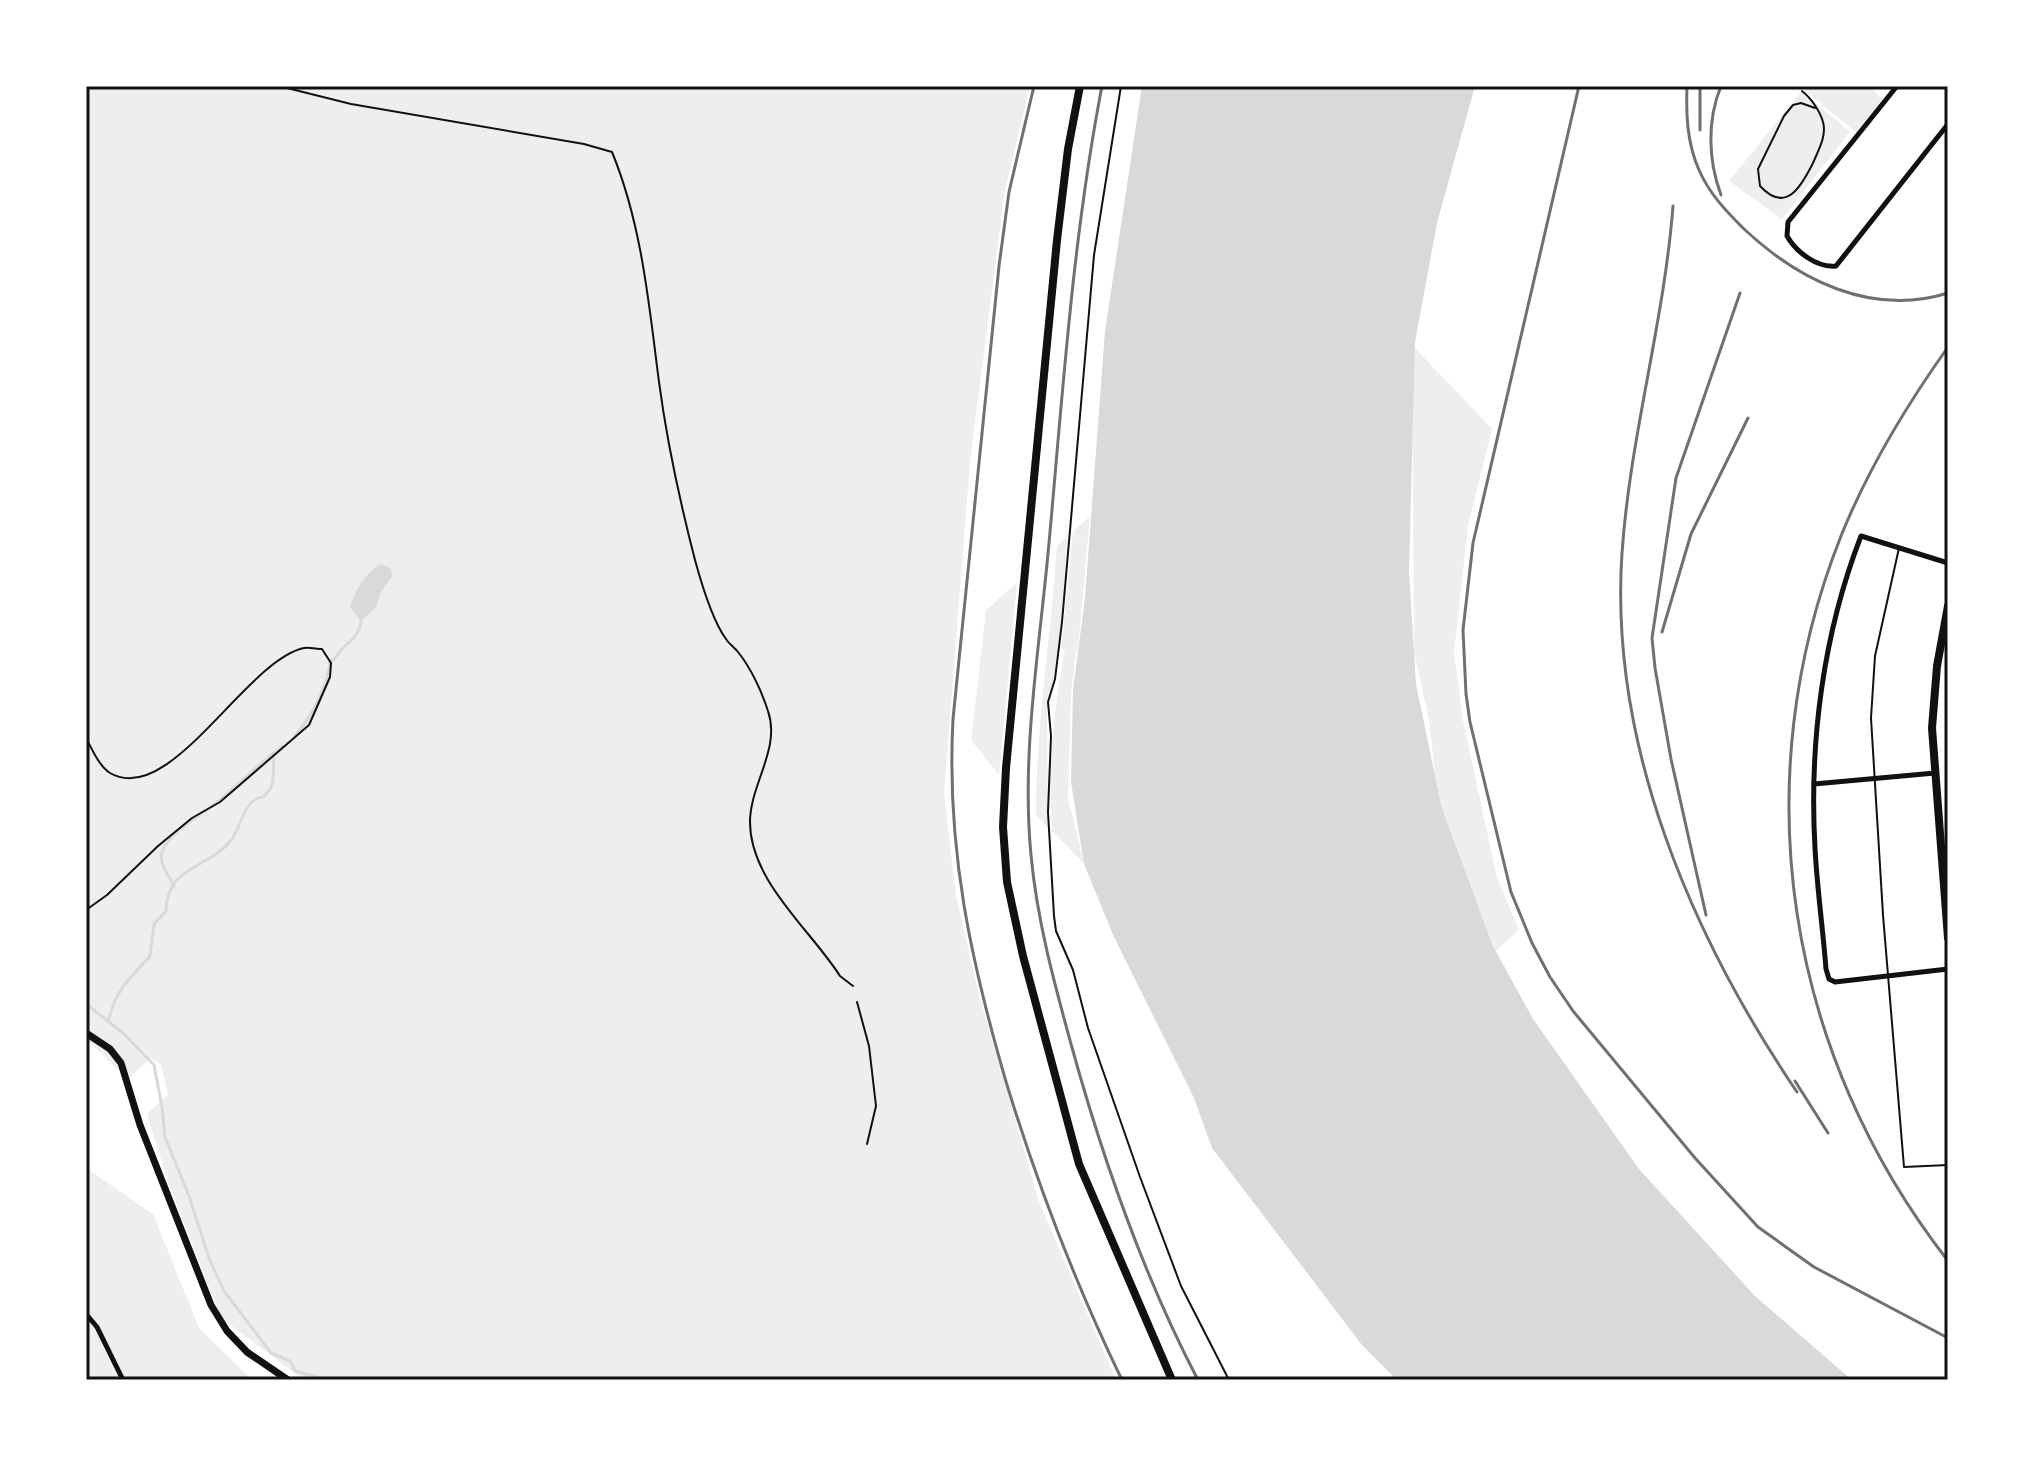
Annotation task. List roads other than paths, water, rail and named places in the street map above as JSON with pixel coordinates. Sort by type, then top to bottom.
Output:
[{"type":"main road","points":[[1080,86],[1068,149],[1057,240],[1005,784],[1004,854],[1023,956],[1079,1164],[1172,1380]]},
{"type":"main road","points":[[1948,606],[1934,694],[1932,728],[1948,938]]},
{"type":"main road","points":[[86,1033],[110,1049],[121,1063],[140,1125],[211,1305],[227,1331],[247,1352],[288,1380]]},
{"type":"street","points":[[1897,86],[1788,222],[1786,229],[1791,243],[1817,263],[1836,266],[1948,124]]},
{"type":"street","points":[[1948,563],[1861,536],[1829,637],[1814,784],[1815,847],[1829,979],[1835,982],[1948,969]]},
{"type":"street","points":[[1814,784],[1935,773]]},
{"type":"street","points":[[86,1314],[97,1327],[123,1380]]},
{"type":"lane","points":[[1899,548],[1875,656],[1871,718],[1888,975],[1904,1167],[1948,1165]]},
{"type":"waterway","points":[[295,736],[318,701],[330,661],[357,634],[361,621]]},
{"type":"waterway","points":[[174,886],[161,856],[172,836],[283,746]]},
{"type":"waterway","points":[[108,1021],[124,985],[150,956],[154,924],[166,911],[173,885],[181,876],[222,849],[235,835],[247,808],[271,788],[274,756]]},
{"type":"waterway","points":[[86,1004],[123,1033],[154,1065],[165,1137],[224,1291],[271,1353],[290,1361],[295,1371],[329,1380]]},
{"type":"railway","points":[[1034,86],[1009,192],[999,266],[953,719],[953,813],[972,949],[1007,1085],[1059,1235],[1122,1380]]},
{"type":"railway","points":[[1102,86],[1076,256],[1033,699],[1028,777],[1031,855],[1047,951],[1096,1130],[1159,1299],[1198,1380]]},
{"type":"railway","points":[[1579,86],[1473,543],[1463,630],[1470,722],[1511,892],[1532,943],[1573,1011],[1695,1158],[1758,1227],[1814,1267],[1948,1338]]},
{"type":"railway","points":[[1687,86],[1690,139],[1703,178],[1724,208],[1764,247],[1812,278],[1864,297],[1919,299],[1948,293]]},
{"type":"railway","points":[[1700,86],[1700,130]]},
{"type":"railway","points":[[1721,86],[1713,112],[1711,140],[1721,195]]},
{"type":"railway","points":[[1673,206],[1669,250],[1632,466],[1622,553],[1621,625],[1629,696],[1644,767],[1665,836],[1692,904],[1759,1032],[1797,1092]]},
{"type":"railway","points":[[1706,915],[1671,759],[1652,638],[1676,478],[1740,293]]},
{"type":"railway","points":[[1948,347],[1889,438],[1841,536],[1811,630],[1794,724],[1789,819],[1797,913],[1817,1005],[1849,1095],[1893,1180],[1948,1261]]},
{"type":"railway","points":[[1662,632],[1691,534],[1748,418]]},
{"type":"railway","points":[[1795,1081],[1828,1133]]}]
